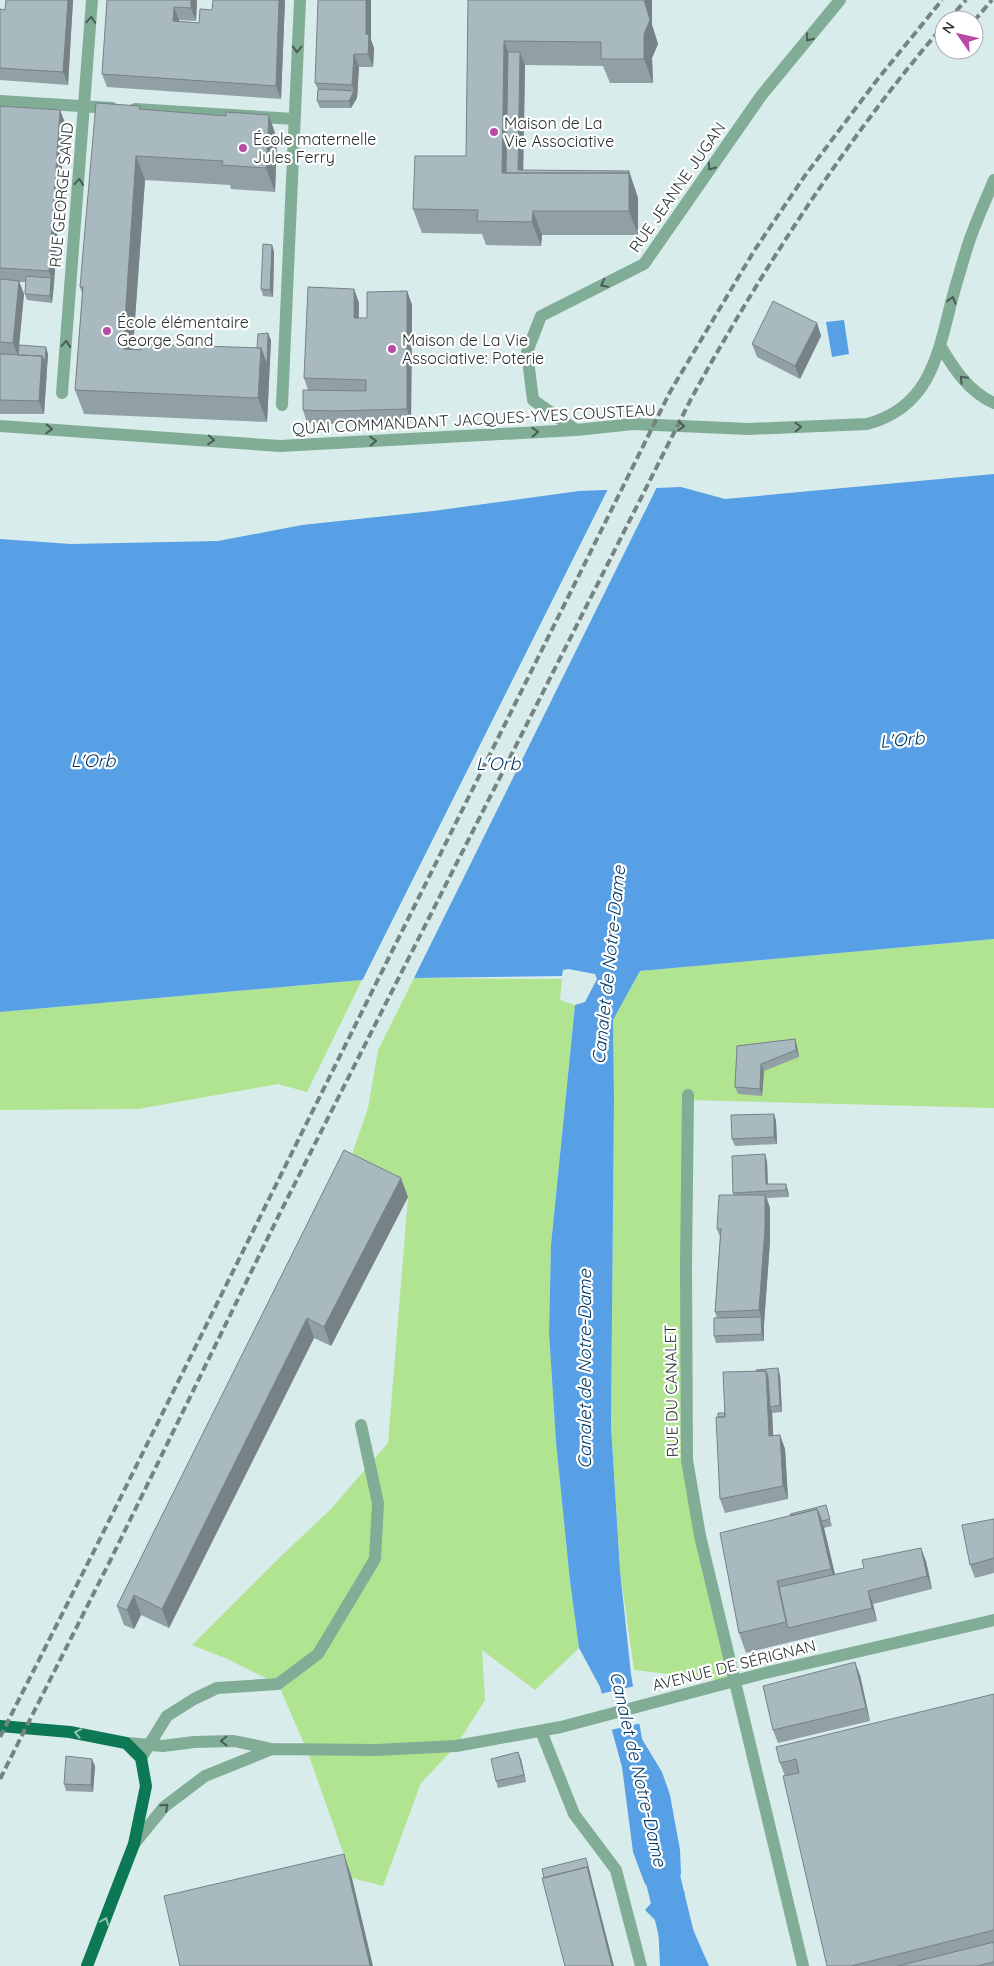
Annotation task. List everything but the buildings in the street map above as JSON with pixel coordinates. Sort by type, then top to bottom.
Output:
[{"type":"main road","name":"AVENUE DE SÉRIGNAN","points":[[0,1726],[70,1732],[126,1743]]},
{"type":"main road","points":[[87,1966],[134,1844],[146,1786],[141,1758],[126,1743]]},
{"type":"street","name":"RUE GEORGE SAND","points":[[62,393],[92,0]]},
{"type":"street","points":[[282,405],[300,0]]},
{"type":"street","name":"RUE JEANNE JUGAN","points":[[576,430],[533,400],[527,352],[541,316],[644,264],[761,96],[840,0]]},
{"type":"street","points":[[0,101],[294,119]]},
{"type":"street","name":"QUAI COMMANDANT JACQUES-YVES COUSTEAU","points":[[0,426],[280,446],[576,430],[633,424],[749,429],[867,424],[884,420],[900,410],[926,381],[941,347],[968,245],[994,180]]},
{"type":"street","points":[[941,347],[955,371],[972,388],[994,403]]},
{"type":"street","name":"RUE DU CANALET","points":[[688,1095],[686,1266],[687,1460],[700,1536],[803,1966]]},
{"type":"street","points":[[141,1758],[167,1716],[194,1699],[216,1688],[278,1684],[318,1654],[375,1559],[378,1503],[361,1425]]},
{"type":"street","name":"AVENUE DE SÉRIGNAN","points":[[126,1743],[148,1746],[234,1741],[272,1749],[376,1750],[456,1746],[561,1727],[761,1674],[994,1620]]},
{"type":"street","points":[[540,1731],[574,1814],[616,1870],[640,1966]]},
{"type":"street","name":"AVENUE DE SÉRIGNAN","points":[[134,1844],[164,1807],[205,1776],[272,1749]]},
{"type":"green space","points":[[994,939],[994,1108],[688,1100],[687,1460],[735,1682],[634,1670],[620,1571],[611,1426],[613,1020],[640,971]]},
{"type":"green space","points":[[414,978],[562,979],[560,1000],[575,1005],[551,1245],[549,1333],[556,1442],[570,1581],[579,1648],[535,1690],[482,1650],[485,1700],[456,1746],[421,1783],[383,1886],[352,1878],[307,1750],[278,1684],[225,1658],[192,1645],[331,1509],[388,1443],[408,1197],[351,1169],[353,1151],[368,1108],[378,1050]]},
{"type":"green space","points":[[362,980],[307,1092],[278,1084],[138,1109],[0,1110],[0,1012]]},
{"type":"water","points":[[844,320],[849,354],[832,357],[826,322]]},
{"type":"water","name":"L'Orb","points":[[994,474],[994,939],[640,971],[613,1020],[611,1426],[620,1571],[631,1674],[642,1739],[662,1772],[670,1795],[680,1850],[681,1874],[678,1881],[681,1887],[667,1898],[650,1896],[651,1889],[645,1884],[633,1852],[622,1767],[600,1687],[579,1648],[570,1581],[556,1442],[549,1333],[551,1245],[575,1005],[585,1002],[597,979],[595,974],[568,969],[563,970],[562,976],[362,980],[0,1012],[0,539],[71,544],[218,541],[302,525],[433,511],[579,491],[681,487],[725,499]]},
{"type":"water","points":[[684,1890],[688,1918],[709,1966],[660,1966],[658,1923],[645,1910],[654,1900],[669,1902]]},
{"type":"pier","points":[[658,485],[413,980],[361,983],[609,487]]},
{"type":"pier","points":[[635,1686],[642,1723],[610,1730],[600,1694]]},
{"type":"waterway","name":"Canalet de Notre-Dame","points":[[656,1850],[684,1966]]},
{"type":"railway","points":[[0,1737],[670,392],[754,251],[804,177],[877,80],[942,0]]},
{"type":"railway","points":[[957,10],[966,0]]},
{"type":"railway","points":[[983,10],[992,0]]},
{"type":"railway","points":[[0,1779],[111,1559],[279,1215],[691,399],[776,254],[840,158],[934,37]]},
{"type":"place","name":"Maison de La Vie Associative","points":[[494,132]]},
{"type":"place","name":"École maternelle Jules Ferry","points":[[243,148]]},
{"type":"place","name":"École élémentaire George Sand","points":[[107,331]]},
{"type":"place","name":"Maison de La Vie Associative: Poterie","points":[[392,349]]}]
